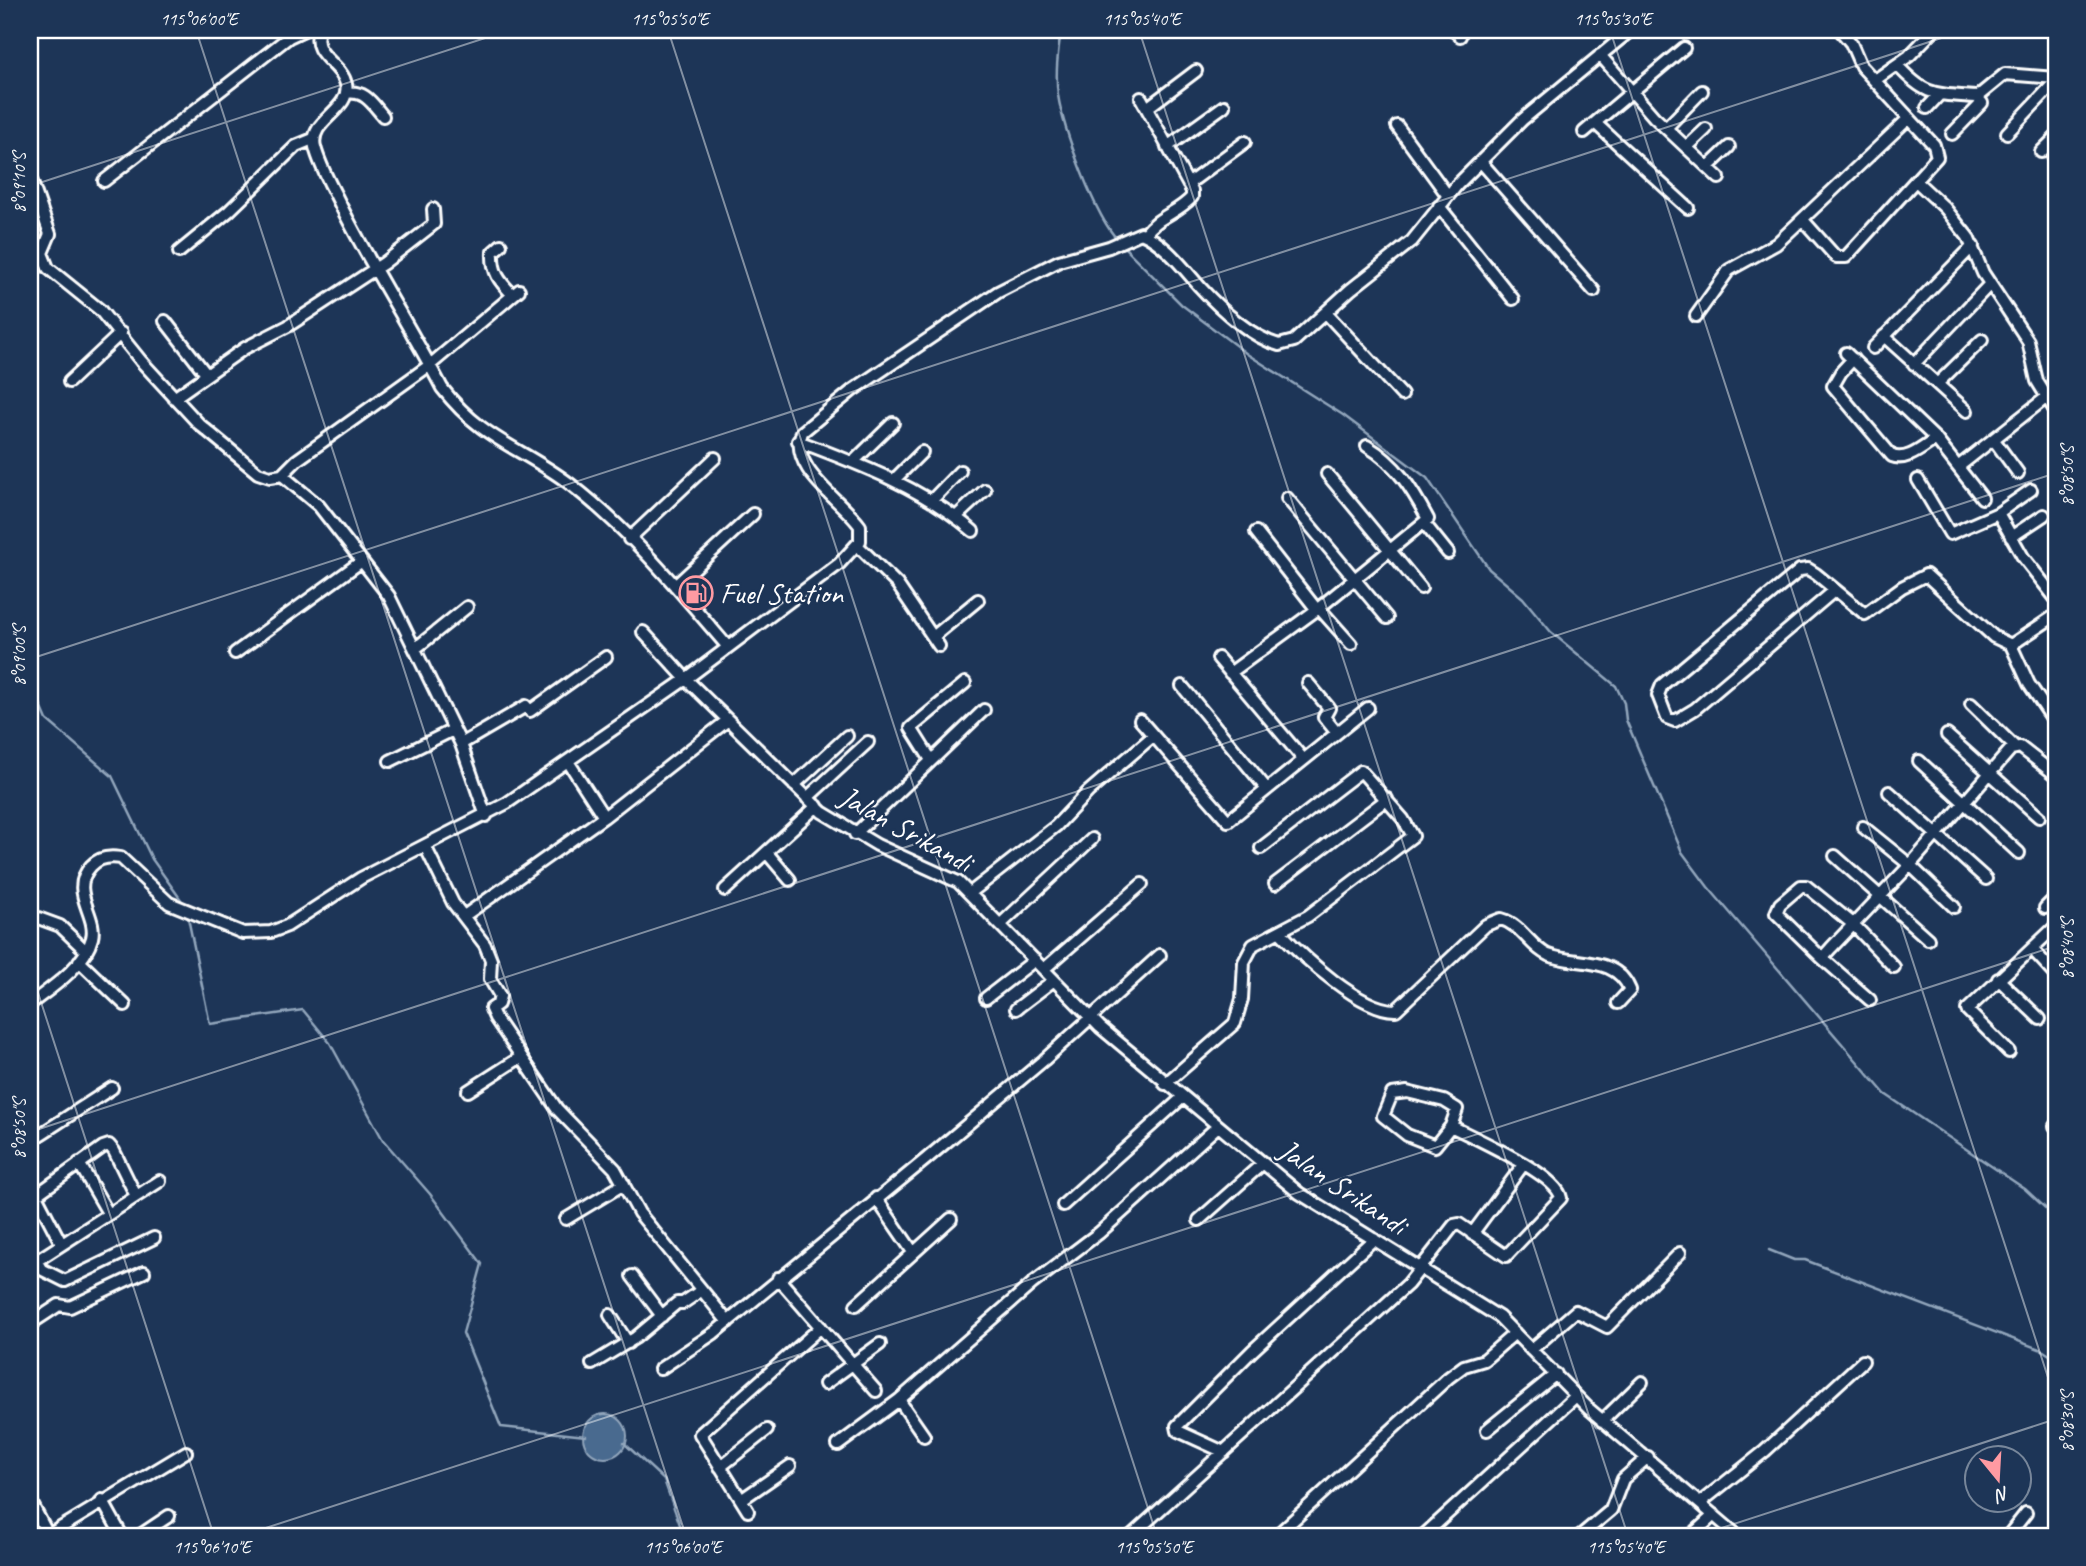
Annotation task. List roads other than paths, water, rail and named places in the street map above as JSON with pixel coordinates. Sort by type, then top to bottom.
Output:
[{"type":"street","points":[[104,181],[289,37],[304,30]]},
{"type":"street","points":[[313,30],[319,30],[318,44],[327,60],[342,76],[346,93]]},
{"type":"street","points":[[1145,234],[1177,261],[1211,299],[1269,342],[1279,345],[1294,341],[1412,240],[1447,196],[1537,107],[1631,30]]},
{"type":"street","points":[[1803,220],[1836,257],[1843,259],[1917,182],[1938,153],[1934,145],[1861,66],[1851,43],[1840,30]]},
{"type":"street","points":[[1875,80],[1897,65],[1934,30]]},
{"type":"street","points":[[1584,132],[1684,48]]},
{"type":"street","points":[[1600,55],[1630,93],[1719,178]]},
{"type":"street","points":[[1897,65],[1918,88],[1940,94],[1977,97],[2005,74],[2056,80]]},
{"type":"street","points":[[30,1004],[83,956],[93,932],[83,885],[87,871],[95,862],[114,857],[127,861],[169,903],[243,933],[260,934],[280,929],[361,878],[486,816],[569,763],[839,564],[861,538],[860,526],[810,472],[800,456],[798,441],[807,426],[853,390],[998,292],[1059,261],[1110,247],[1131,236],[1145,234],[1156,220],[1192,197],[1188,184],[1144,103],[1196,71]]},
{"type":"street","points":[[2007,133],[2056,80]]},
{"type":"street","points":[[1666,128],[1702,91]]},
{"type":"street","points":[[346,93],[363,94],[383,116]]},
{"type":"street","points":[[346,93],[317,129],[313,139],[329,181],[442,388],[471,421],[498,442],[569,483],[675,586],[727,646]]},
{"type":"street","points":[[1927,108],[1940,94]]},
{"type":"street","points":[[1952,134],[1982,103],[1977,97]]},
{"type":"street","points":[[1167,146],[1224,106]]},
{"type":"street","points":[[1696,316],[1728,270],[1769,249],[1908,119]]},
{"type":"street","points":[[1595,123],[1688,208]]},
{"type":"street","points":[[1397,126],[1447,196]]},
{"type":"street","points":[[1687,147],[1706,129]]},
{"type":"street","points":[[2041,152],[2056,136]]},
{"type":"street","points":[[179,252],[229,211],[296,146],[313,139]]},
{"type":"street","points":[[1188,184],[1245,142]]},
{"type":"street","points":[[1708,166],[1729,147]]},
{"type":"street","points":[[1481,162],[1594,291]]},
{"type":"street","points":[[30,177],[50,234],[42,253],[46,264],[54,274],[100,310],[199,424],[258,473],[270,477],[282,475],[297,460],[430,365],[516,293],[497,278],[493,267],[493,252],[501,245]]},
{"type":"street","points":[[1917,182],[1963,228],[1990,284],[2028,341],[2037,381],[2056,412]]},
{"type":"street","points":[[1439,206],[1513,299]]},
{"type":"street","points":[[174,398],[245,348],[288,326],[376,269],[432,227],[435,220],[433,209]]},
{"type":"street","points":[[1873,348],[1973,246]]},
{"type":"street","points":[[1914,364],[1990,284]]},
{"type":"street","points":[[1326,313],[1402,395]]},
{"type":"street","points":[[165,321],[206,374]]},
{"type":"street","points":[[69,382],[121,333]]},
{"type":"street","points":[[1884,337],[1967,411]]},
{"type":"street","points":[[1937,384],[1982,341]]},
{"type":"street","points":[[1936,439],[1906,456],[1892,456],[1833,386],[1850,356],[1936,439],[1982,498]]},
{"type":"street","points":[[1958,467],[2048,397]]},
{"type":"street","points":[[853,461],[893,423]]},
{"type":"street","points":[[1994,440],[2018,473]]},
{"type":"street","points":[[798,441],[853,461],[894,480],[957,517],[973,531]]},
{"type":"street","points":[[1230,673],[1318,609],[1428,519],[1411,487],[1387,458],[1367,446]]},
{"type":"street","points":[[894,480],[922,452]]},
{"type":"street","points":[[629,540],[715,458]]},
{"type":"street","points":[[931,501],[960,471]]},
{"type":"street","points":[[1327,474],[1421,588]]},
{"type":"street","points":[[282,475],[319,506],[388,596],[416,648],[461,744],[486,816]]},
{"type":"street","points":[[1918,480],[1950,534],[1998,513],[2031,490]]},
{"type":"street","points":[[957,517],[985,490]]},
{"type":"street","points":[[1287,498],[1387,618]]},
{"type":"street","points":[[1998,513],[2023,557],[2056,599]]},
{"type":"street","points":[[675,586],[753,514]]},
{"type":"street","points":[[2011,537],[2044,515]]},
{"type":"street","points":[[1424,523],[1448,553]]},
{"type":"street","points":[[1256,532],[1318,609],[1351,644]]},
{"type":"street","points":[[857,545],[897,584],[936,641],[978,600]]},
{"type":"street","points":[[235,653],[362,561]]},
{"type":"street","points":[[1834,592],[1695,709],[1675,721],[1667,718],[1658,695],[1662,685],[1800,570],[1808,569],[1865,614],[1902,587],[1926,575],[1994,637],[2011,645],[2029,684],[2056,724]]},
{"type":"street","points":[[416,648],[467,607]]},
{"type":"street","points":[[2011,645],[2056,615]]},
{"type":"street","name":"Jalan Srikandi","points":[[643,632],[686,679],[807,798],[855,834],[941,872],[970,893],[1091,1017],[1165,1084],[1313,1204],[1487,1308],[1515,1332],[1602,1420],[1738,1536]]},
{"type":"street","points":[[461,744],[526,706],[530,711],[606,657]]},
{"type":"street","points":[[1218,658],[1304,760]]},
{"type":"street","points":[[931,760],[911,728],[965,683]]},
{"type":"street","points":[[1308,683],[1329,708],[1324,717],[1337,733]]},
{"type":"street","points":[[1182,686],[1266,788]]},
{"type":"street","points":[[1971,704],[2015,747],[2029,751],[2056,775]]},
{"type":"street","points":[[1140,720],[1228,821],[1368,708]]},
{"type":"street","points":[[855,834],[984,710]]},
{"type":"street","points":[[464,916],[604,817],[728,720]]},
{"type":"street","points":[[390,761],[453,730]]},
{"type":"street","points":[[1947,735],[2039,817]]},
{"type":"street","points":[[794,785],[847,736]]},
{"type":"street","points":[[970,893],[1056,827],[1088,792],[1153,736]]},
{"type":"street","points":[[807,798],[868,742]]},
{"type":"street","points":[[1822,958],[1910,865],[2015,747]]},
{"type":"street","points":[[1919,761],[2019,853]]},
{"type":"street","points":[[569,763],[604,817]]},
{"type":"street","points":[[1165,1084],[1230,1030],[1239,1015],[1246,953],[1266,937],[1308,916],[1410,841],[1411,829],[1361,771],[1261,848]]},
{"type":"street","points":[[1889,792],[1986,879]]},
{"type":"street","points":[[1275,884],[1387,799]]},
{"type":"street","points":[[725,890],[817,806]]},
{"type":"street","points":[[1863,827],[1910,865],[1954,908]]},
{"type":"street","points":[[1001,924],[1092,839]]},
{"type":"street","points":[[426,848],[449,895],[481,936],[491,960],[490,979],[500,996],[498,1004],[491,1009],[558,1109],[608,1159],[639,1213],[702,1290],[721,1327]]},
{"type":"street","points":[[767,852],[790,880]]},
{"type":"street","points":[[1835,856],[1928,939]]},
{"type":"street","points":[[1044,969],[1142,884]]},
{"type":"street","points":[[1870,1000],[1779,919],[1776,910],[1780,904],[1803,885],[1853,924],[1894,967]]},
{"type":"street","points":[[2045,908],[2056,897]]},
{"type":"street","points":[[30,915],[60,926],[125,1005]]},
{"type":"street","points":[[1280,932],[1346,989],[1383,1009],[1396,1010],[1486,925],[1501,919],[1513,923],[1548,955],[1590,961],[1621,976],[1630,990],[1618,1003]]},
{"type":"street","points":[[2009,1052],[1967,1010],[2056,926]]},
{"type":"street","points":[[2032,949],[2056,975]]},
{"type":"street","points":[[660,1369],[721,1327],[1001,1096],[1160,955]]},
{"type":"street","points":[[986,998],[1035,960]]},
{"type":"street","points":[[1998,979],[2040,1018]]},
{"type":"street","points":[[1016,1009],[1054,980]]},
{"type":"street","points":[[468,1091],[521,1057]]},
{"type":"street","points":[[30,1141],[113,1088]]},
{"type":"street","points":[[1407,1092],[1455,1106],[1457,1113],[1451,1126],[1440,1143],[1431,1147],[1388,1122],[1383,1110],[1392,1094],[1407,1092]]},
{"type":"street","points":[[1063,1205],[1182,1098]]},
{"type":"street","points":[[1131,1536],[1422,1269],[1454,1225],[1459,1224],[1506,1256],[1561,1198],[1559,1191],[1549,1182],[1451,1126]]},
{"type":"street","points":[[838,1445],[899,1400],[1033,1283],[1099,1233],[1217,1127]]},
{"type":"street","points":[[61,1243],[36,1195],[79,1163],[109,1145],[136,1196]]},
{"type":"street","points":[[79,1163],[108,1213]]},
{"type":"street","points":[[1199,1220],[1262,1164]]},
{"type":"street","points":[[1472,1234],[1523,1165]]},
{"type":"street","points":[[33,1263],[160,1181]]},
{"type":"street","points":[[566,1219],[624,1184]]},
{"type":"street","points":[[876,1198],[913,1252]]},
{"type":"street","points":[[856,1305],[951,1219]]},
{"type":"street","points":[[30,1250],[33,1263],[53,1278],[71,1280],[154,1238]]},
{"type":"street","points":[[1224,1452],[1178,1431],[1177,1426],[1252,1351],[1374,1239]]},
{"type":"street","points":[[1531,1350],[1576,1311],[1606,1327],[1680,1253]]},
{"type":"street","points":[[30,1324],[59,1305],[70,1307],[144,1272]]},
{"type":"street","points":[[632,1276],[662,1317]]},
{"type":"street","points":[[778,1278],[876,1391]]},
{"type":"street","points":[[592,1364],[628,1343],[702,1290]]},
{"type":"street","points":[[610,1315],[628,1343]]},
{"type":"street","points":[[748,1511],[700,1434],[821,1327]]},
{"type":"street","points":[[1276,1536],[1440,1385],[1458,1370],[1484,1360],[1515,1332]]},
{"type":"street","points":[[825,1384],[880,1344]]},
{"type":"street","points":[[1701,1502],[1763,1453],[1863,1362]]},
{"type":"street","points":[[1487,1430],[1556,1374]]},
{"type":"street","points":[[1602,1420],[1642,1382]]},
{"type":"street","points":[[1423,1536],[1576,1396]]},
{"type":"street","points":[[899,1400],[924,1436]]},
{"type":"street","points":[[720,1467],[767,1430]]},
{"type":"street","points":[[30,1500],[47,1536],[186,1451]]},
{"type":"street","points":[[1580,1536],[1608,1514],[1623,1479],[1648,1457]]},
{"type":"street","points":[[741,1500],[790,1466]]},
{"type":"street","points":[[102,1500],[122,1536]]},
{"type":"street","points":[[2008,1536],[2025,1514]]},
{"type":"street","points":[[1691,1536],[1714,1515]]},
{"type":"street","points":[[139,1536],[169,1516]]},
{"type":"water","points":[[605,1414],[620,1421],[627,1436],[620,1451],[605,1458],[590,1451],[583,1436],[590,1421]]},
{"type":"waterway","points":[[1061,30],[1057,79],[1061,110],[1090,193],[1109,229],[1118,240]]},
{"type":"waterway","points":[[1122,245],[1182,305],[1247,354],[1343,415],[1427,478],[1489,569],[1523,598],[1551,632],[1616,686],[1624,703],[1626,720],[1682,852],[1708,887],[1885,1094],[2025,1189],[2056,1218]]},
{"type":"waterway","points":[[30,680],[47,720],[112,776],[152,859],[184,904]]},
{"type":"waterway","points":[[187,913],[210,1024],[303,1010],[330,1043],[383,1140],[430,1194],[482,1264],[463,1333],[501,1427],[586,1436]]},
{"type":"waterway","points":[[1769,1250],[1794,1260],[1805,1260],[2042,1350],[2056,1359]]},
{"type":"waterway","points":[[624,1443],[664,1480],[684,1536]]},
{"type":"place","name":"Fuel Station","points":[[696,593]]}]
